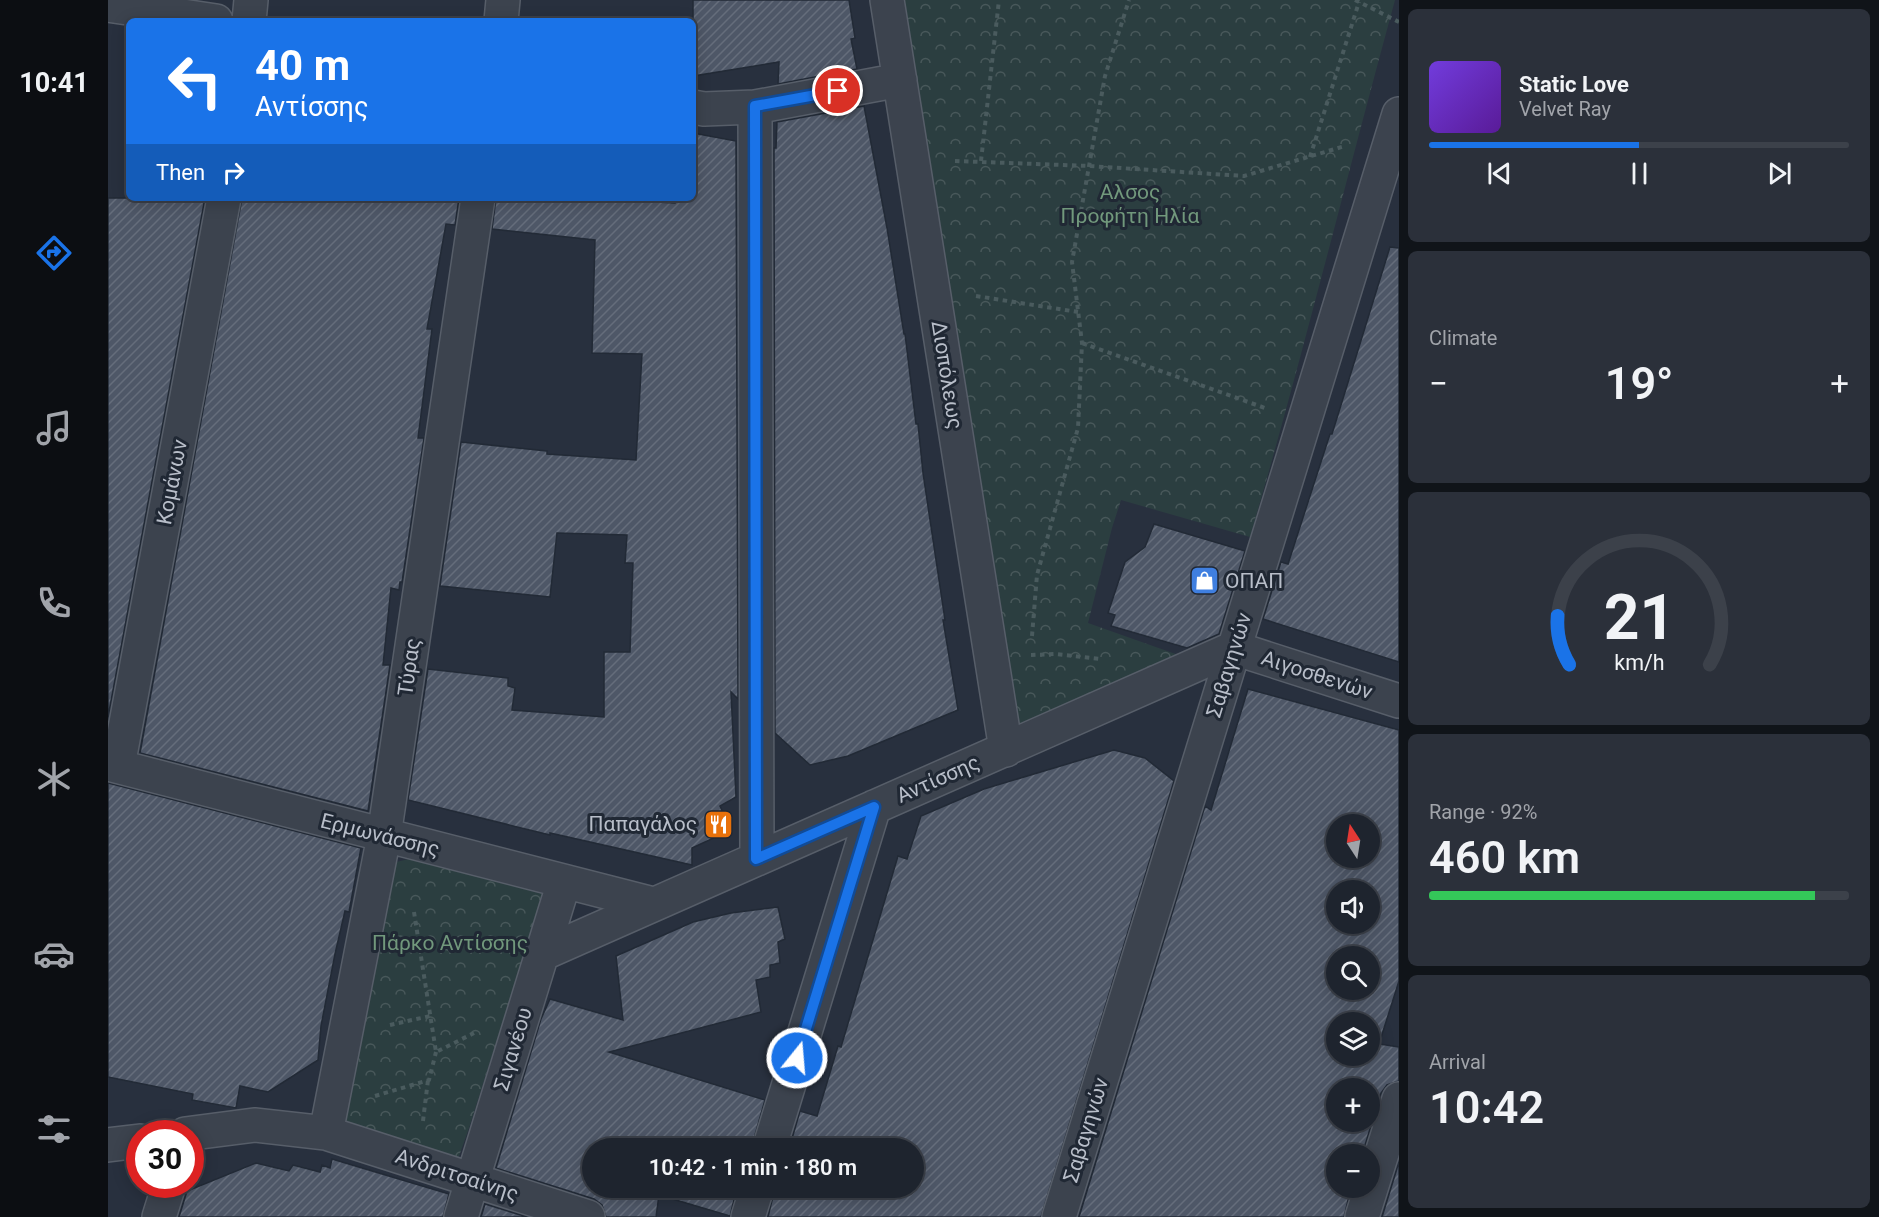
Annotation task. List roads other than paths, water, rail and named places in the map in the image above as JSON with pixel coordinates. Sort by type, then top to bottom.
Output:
[{"type":"street","points":[[249,18],[251,0]]},
{"type":"street","points":[[501,18],[503,0]]},
{"type":"street","name":"Διοπόλεως","points":[[887,0],[1006,750]]},
{"type":"street","points":[[108,5],[196,18]]},
{"type":"street","points":[[696,108],[755,106],[900,80]]},
{"type":"street","points":[[755,106],[756,859]]},
{"type":"street","name":"Σαβαγηνών","points":[[1059,1217],[1396,123]]},
{"type":"street","name":"Κομάνων","points":[[113,765],[223,201]]},
{"type":"street","name":"Τύρας","points":[[329,1121],[384,836],[478,201]]},
{"type":"street","name":"Αντίσσης","points":[[542,954],[1234,648]]},
{"type":"street","name":"Αιγοσθενών","points":[[1234,648],[1399,701]]},
{"type":"street","name":"Ερμωνάσσης","points":[[113,765],[653,904]]},
{"type":"street","points":[[772,1138],[874,807]]},
{"type":"street","name":"Σιγανέου","points":[[461,1217],[564,882]]},
{"type":"street","points":[[1362,1217],[1399,1099]]},
{"type":"street","points":[[204,1132],[254,1125],[329,1121]]},
{"type":"street","name":"Ανδριτσαίνης","points":[[329,1121],[472,1180],[588,1217]]},
{"type":"street","points":[[108,1145],[126,1143]]},
{"type":"street","points":[[159,1217],[165,1198]]},
{"type":"street","points":[[748,1217],[754,1198]]},
{"type":"place","name":"ΟΠΑΠ","points":[[1204,581]]},
{"type":"place","name":"Παπαγάλος","points":[[718,824]]},
{"type":"park label","name":"Αλσος Προφήτη Ηλία","points":[[1130,204]]},
{"type":"park label","name":"Πάρκο Αντίσσης","points":[[450,943]]}]
